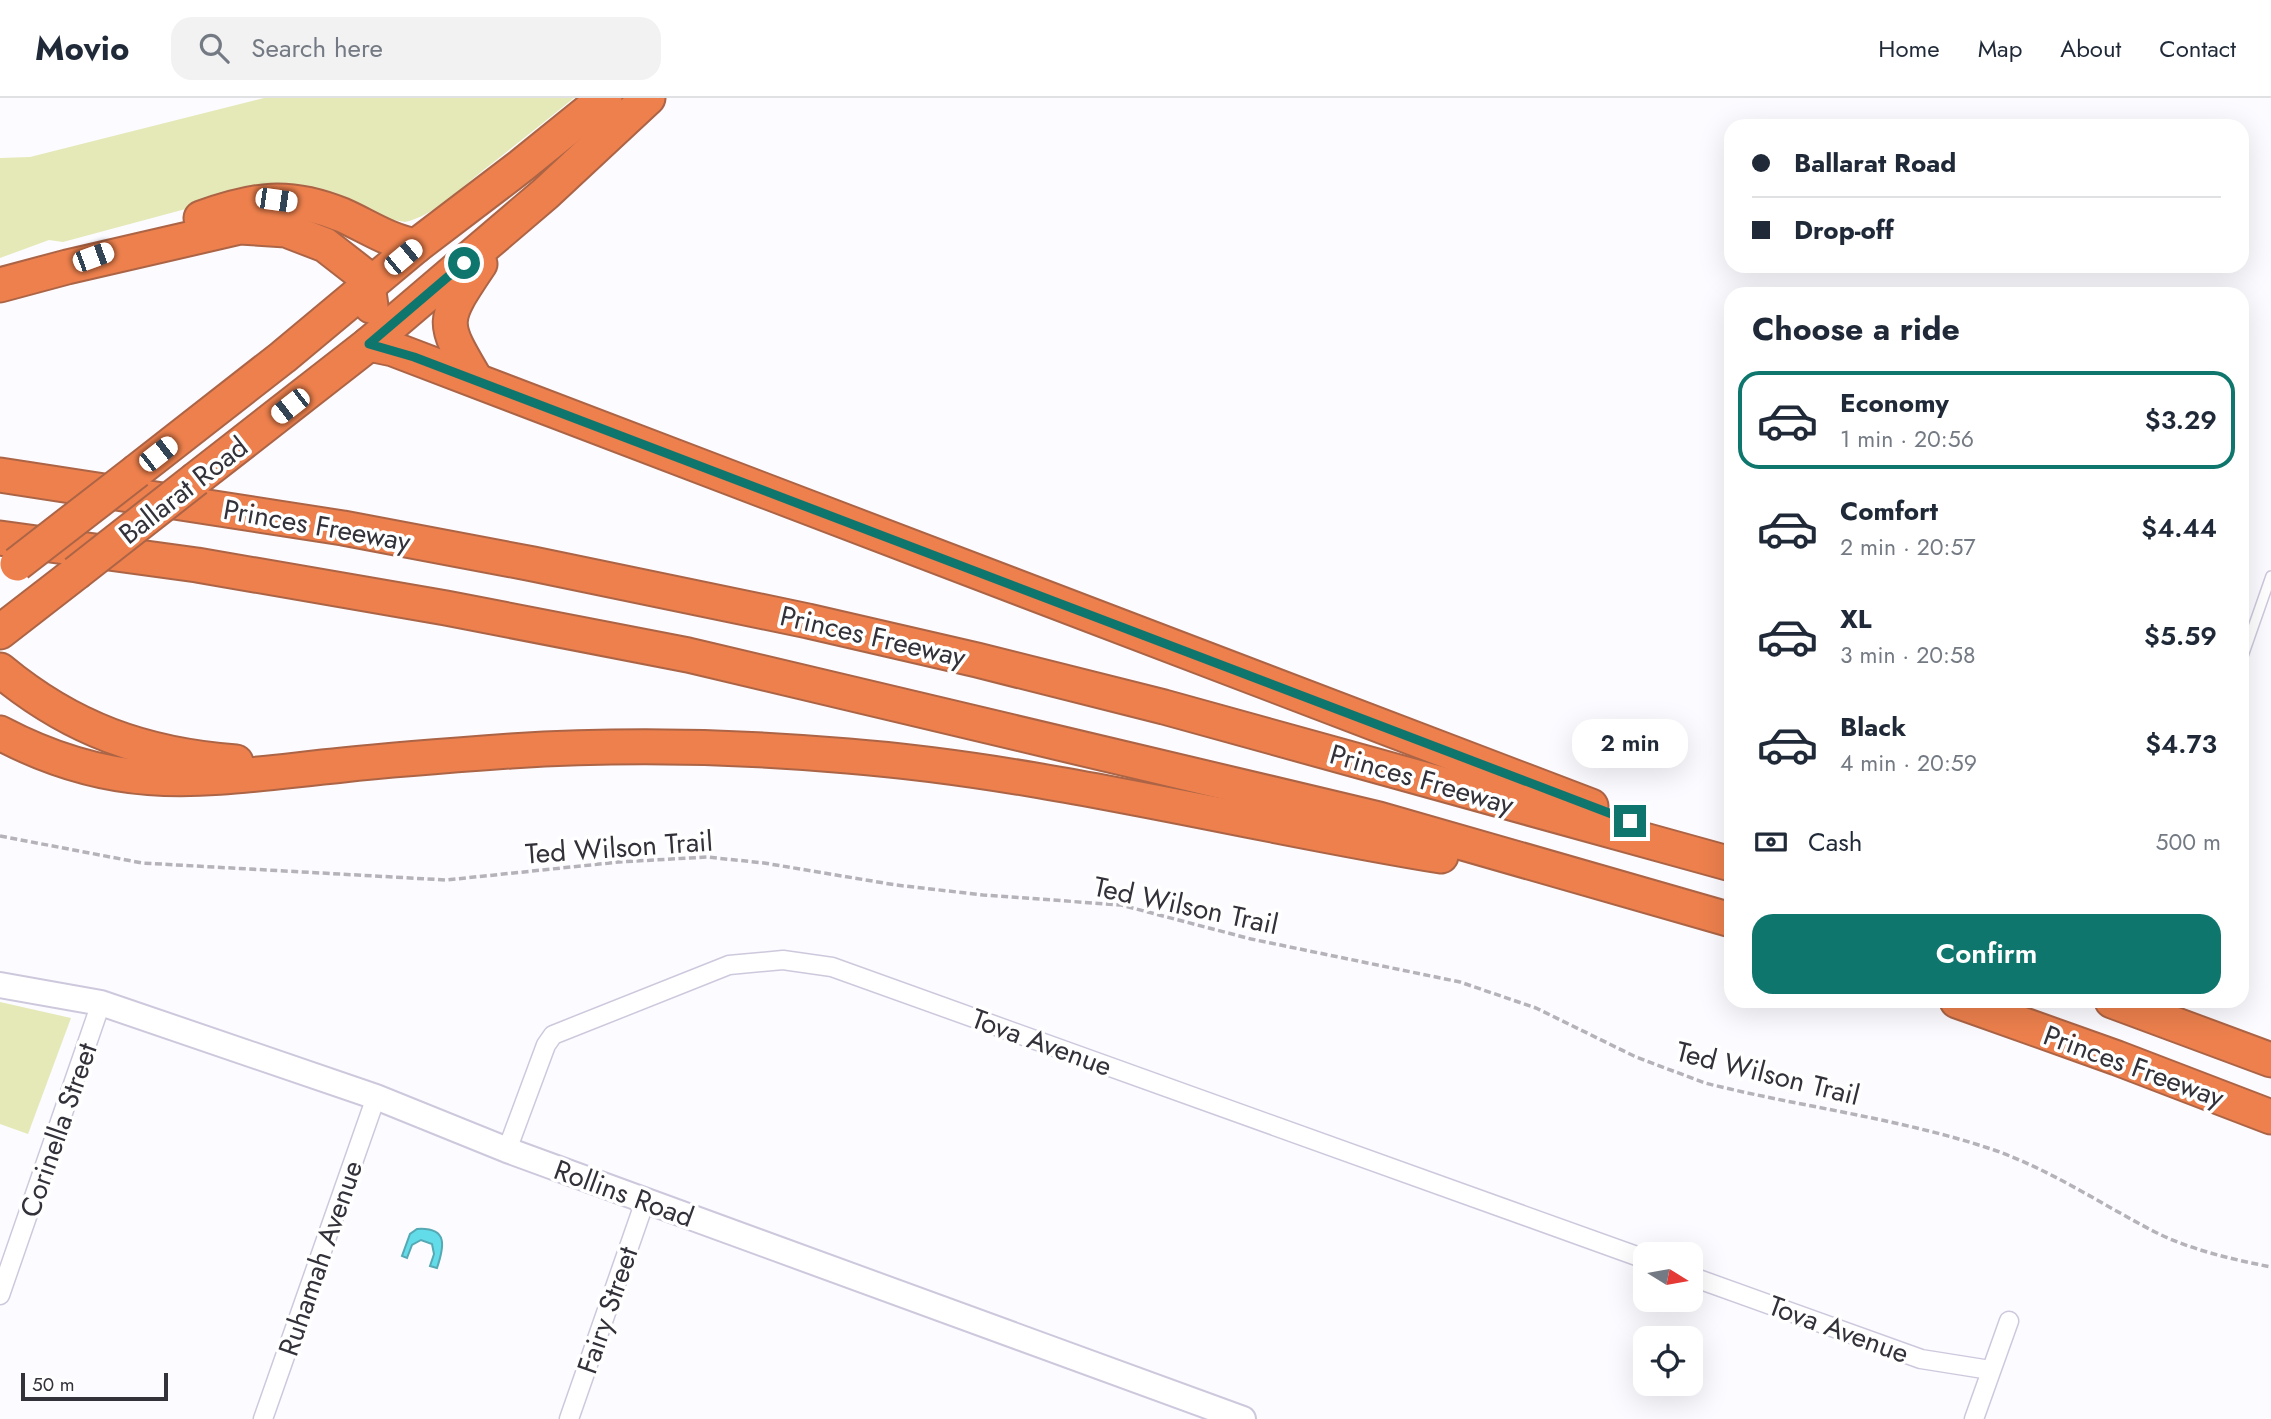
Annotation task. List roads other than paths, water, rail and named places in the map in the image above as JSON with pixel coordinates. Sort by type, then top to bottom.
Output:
[{"type":"highway","name":"Ballarat Road","points":[[6,560],[137,471],[605,98]]},
{"type":"highway","name":"Ballarat Road","points":[[0,632],[369,344],[503,230],[648,98]]},
{"type":"highway","points":[[67,267],[223,210],[247,203],[276,200],[309,204],[342,215],[391,240],[416,246]]},
{"type":"highway","points":[[0,285],[240,227],[286,230],[315,240],[335,251],[361,272],[368,285],[371,305],[369,344],[393,349],[475,380],[1724,859]]},
{"type":"highway","points":[[475,380],[453,342],[449,329],[450,318],[459,294],[503,230]]},
{"type":"highway","name":"Princes Freeway","points":[[0,475],[355,531],[533,564],[808,621],[1164,707],[1724,860]]},
{"type":"highway","name":"Princes Freeway","points":[[6,560],[249,574],[446,608],[688,655],[1379,820],[1724,918]]},
{"type":"highway","points":[[0,670],[61,714],[131,744],[215,761],[343,765]]},
{"type":"highway","points":[[0,733],[50,757],[93,770],[144,779],[215,779],[343,765],[589,747],[677,747],[848,755],[1030,780],[1380,846],[1592,880]]},
{"type":"highway","name":"Princes Freeway","points":[[1977,1008],[2271,1117]]},
{"type":"highway","name":"Princes Freeway","points":[[2131,1008],[2271,1060]]},
{"type":"street","name":"Tova Avenue","points":[[507,1150],[546,1045],[553,1035],[729,965],[783,960],[832,967],[1633,1255]]},
{"type":"street","name":"Rollins Road","points":[[0,985],[101,1003],[376,1097],[507,1150],[1243,1419]]},
{"type":"street","name":"Corinella Street","points":[[0,1295],[101,1003]]},
{"type":"street","name":"Ruhamah Avenue","points":[[263,1419],[376,1097]]},
{"type":"street","name":"Fairy Street","points":[[569,1419],[645,1201]]},
{"type":"street","name":"Tova Avenue","points":[[1703,1281],[1922,1359],[1990,1370]]},
{"type":"street","points":[[1974,1419],[2009,1321]]},
{"type":"lane","points":[[2249,639],[2271,576]]},
{"type":"water","points":[[417,1229],[435,1231],[442,1240],[437,1268],[430,1266],[434,1254],[432,1244],[421,1240],[412,1245],[407,1258],[402,1256],[410,1234]]}]
